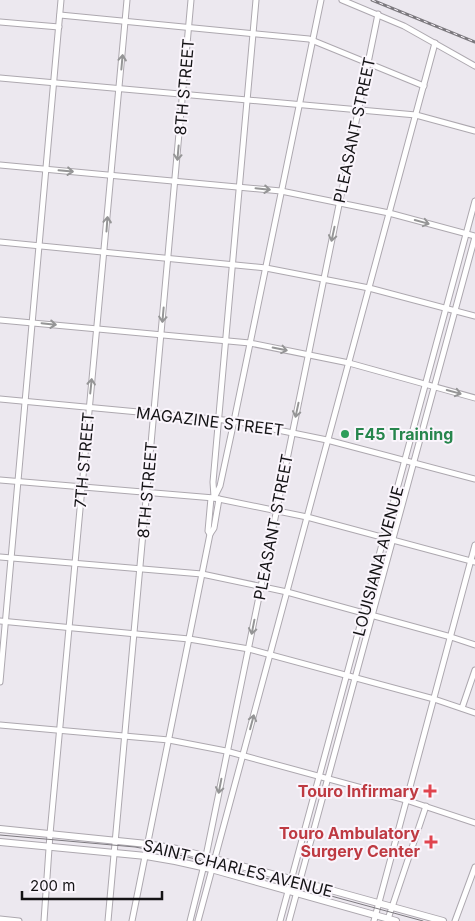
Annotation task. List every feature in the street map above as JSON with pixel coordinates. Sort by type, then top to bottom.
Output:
[{"type":"main road","name":"SAINT CHARLES AVENUE","points":[[0,829],[147,844],[206,856],[442,921]]},
{"type":"main road","name":"SAINT CHARLES AVENUE","points":[[0,842],[146,856],[207,868],[288,890],[374,918],[388,918],[396,921]]},
{"type":"street","points":[[0,682],[3,621],[11,558],[61,0]]},
{"type":"street","name":"7TH STREET","points":[[44,921],[50,834],[127,0]]},
{"type":"street","name":"8TH STREET","points":[[108,921],[191,0]]},
{"type":"street","points":[[215,498],[213,482],[256,0]]},
{"type":"street","points":[[132,921],[210,534],[208,531],[234,421],[321,0]]},
{"type":"street","points":[[342,0],[404,26],[475,66]]},
{"type":"street","name":"PLEASANT STREET","points":[[190,921],[207,868],[206,856],[226,751],[249,649],[378,14]]},
{"type":"street","points":[[60,15],[313,40],[424,86]]},
{"type":"street","points":[[0,22],[59,27]]},
{"type":"street","points":[[198,921],[207,868],[214,858],[243,755],[435,43]]},
{"type":"street","points":[[0,78],[183,96],[416,115],[475,131]]},
{"type":"street","points":[[0,165],[282,191],[390,213],[475,236]]},
{"type":"street","name":"LOUISIANA AVENUE","points":[[280,921],[475,201]]},
{"type":"street","name":"LOUISIANA AVENUE","points":[[289,921],[475,236]]},
{"type":"street","points":[[0,242],[266,268],[369,288],[475,316]]},
{"type":"street","points":[[0,320],[250,344],[349,363],[475,398]]},
{"type":"street","name":"MAGAZINE STREET","points":[[0,399],[234,421],[328,440],[475,479]]},
{"type":"street","points":[[415,423],[424,425]]},
{"type":"street","points":[[0,480],[215,498],[307,517],[473,561]]},
{"type":"street","points":[[374,918],[473,561],[475,545]]},
{"type":"street","points":[[0,557],[202,574],[287,592],[475,645]]},
{"type":"street","points":[[3,621],[189,638],[249,649],[434,698],[475,713]]},
{"type":"street","points":[[462,708],[475,670]]},
{"type":"street","points":[[0,725],[169,740],[226,751],[406,800],[475,823]]},
{"type":"street","points":[[388,918],[426,806]]},
{"type":"street","points":[[304,833],[313,835]]},
{"type":"street","points":[[455,921],[475,867]]},
{"type":"street","points":[[0,919],[19,921]]},
{"type":"tram line","points":[[0,835],[135,847],[184,856],[423,921]]},
{"type":"railway","points":[[372,0],[475,42]]},
{"type":"place","name":"F45 Training","points":[[345,434]]},
{"type":"place","name":"Touro Infirmary","points":[[430,791]]},
{"type":"place","name":"Touro Ambulatory Surgery Center","points":[[431,842]]}]
